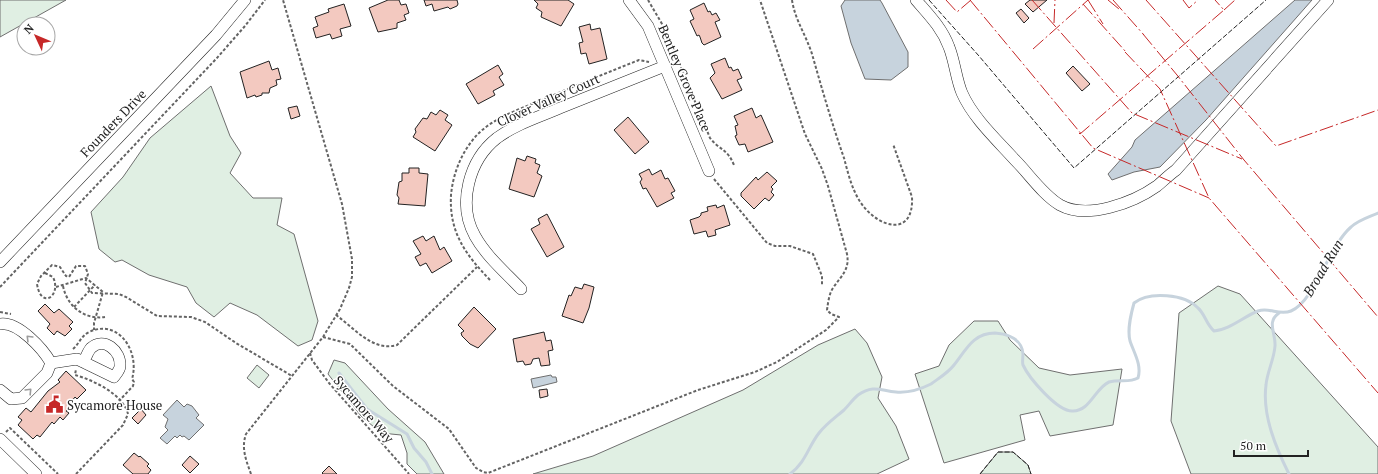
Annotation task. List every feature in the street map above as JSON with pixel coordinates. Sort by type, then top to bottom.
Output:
[{"type":"street","name":"Founders Drive","points":[[0,262],[216,35],[245,0]]},
{"type":"street","name":"Bentley Grove Place","points":[[629,0],[648,26],[709,171]]},
{"type":"street","points":[[916,0],[935,22],[946,39],[962,94],[975,114],[1010,155],[1052,199],[1065,207],[1078,212],[1102,210],[1133,199],[1157,186],[1176,170],[1328,0]]},
{"type":"street","name":"Clover Valley Court","points":[[521,289],[484,249],[474,235],[468,217],[466,197],[469,181],[482,155],[494,141],[512,128],[663,62]]},
{"type":"street","points":[[0,324],[6,323],[20,329],[46,355],[51,363]]},
{"type":"street","points":[[51,363],[77,359],[84,362]]},
{"type":"street","points":[[1,392],[11,399],[22,398],[47,373],[51,363]]},
{"type":"street","points":[[2,436],[36,474]]},
{"type":"path","points":[[0,287],[216,59],[245,26],[265,0]]},
{"type":"path","points":[[251,474],[244,452],[243,442],[246,434],[323,337],[336,315],[349,288],[352,277],[350,251],[342,204],[282,0]]},
{"type":"path","points":[[648,0],[660,19],[675,52],[710,138],[728,152],[734,165]]},
{"type":"path","points":[[323,337],[350,344],[393,386],[449,429],[476,468],[482,472],[488,473],[698,390],[755,372],[777,362],[826,330],[839,317],[831,314],[827,310],[832,289],[846,272],[849,263],[824,175],[805,134],[760,0]]},
{"type":"path","points":[[792,0],[795,15],[811,52],[827,108],[856,195],[865,209],[876,220],[896,226],[907,218],[912,203],[912,197],[893,144]]},
{"type":"path","points":[[490,280],[477,267],[457,237],[451,203],[456,172],[462,157],[477,135],[492,124],[524,107],[639,60],[663,62],[675,52]]},
{"type":"path","points":[[709,171],[727,196],[767,243],[775,246],[790,246],[812,254],[822,276],[822,285]]},
{"type":"path","points":[[46,274],[53,278],[56,287],[52,296],[48,299],[43,298],[40,295],[37,284],[42,276],[46,274],[48,268],[56,265],[60,267],[66,276],[69,277],[76,266],[84,266],[87,269],[85,283],[89,291]]},
{"type":"path","points":[[336,315],[375,345],[383,347],[397,345],[477,267]]},
{"type":"path","points":[[86,278],[95,285],[102,294]]},
{"type":"path","points":[[56,287],[86,278]]},
{"type":"path","points":[[74,307],[95,285]]},
{"type":"path","points":[[62,286],[65,295],[74,307],[87,316],[105,317]]},
{"type":"path","points":[[89,291],[102,294],[119,294],[157,316],[191,317],[205,322],[236,343],[292,376]]},
{"type":"path","points":[[94,330],[95,317],[102,294]]},
{"type":"path","name":"Sycamore Way","points":[[310,353],[312,360],[329,383],[409,474]]},
{"type":"path","points":[[71,367],[77,367],[75,375],[89,379],[108,390],[123,404],[128,414],[123,425],[76,474]]},
{"type":"path","points":[[2,436],[10,428],[58,474]]},
{"type":"green space","points":[[0,0],[66,0],[37,16],[16,16],[16,28],[0,37]]},
{"type":"green space","points":[[211,86],[230,136],[241,153],[230,173],[253,198],[282,198],[277,225],[294,234],[318,321],[312,340],[298,346],[257,315],[230,303],[214,317],[196,303],[187,287],[149,275],[122,260],[115,262],[99,249],[91,212],[123,177],[150,138]]},
{"type":"green space","points":[[1218,286],[1240,294],[1378,447],[1378,474],[1191,474],[1171,421],[1179,313]]},
{"type":"green space","points":[[974,321],[998,321],[1010,340],[1039,368],[1070,375],[1122,369],[1113,425],[1050,436],[1039,411],[1020,415],[1025,440],[944,463],[915,374],[939,366],[949,345]]},
{"type":"green space","points":[[855,329],[867,343],[882,377],[878,398],[896,426],[909,459],[877,474],[533,474],[593,456],[743,390],[818,345]]},
{"type":"green space","points":[[334,360],[345,363],[388,409],[425,442],[444,474],[417,474],[407,464],[407,453],[401,435],[381,433],[361,416],[328,374]]},
{"type":"green space","points":[[257,365],[269,375],[259,388],[247,378]]},
{"type":"green space","points":[[998,452],[1013,452],[1028,465],[1031,474],[980,474]]},
{"type":"shaded area","points":[[845,0],[880,0],[882,3],[908,52],[908,67],[891,80],[865,79],[851,43],[841,6]]},
{"type":"shaded area","points":[[1295,0],[1312,0],[1206,120],[1160,167],[1134,172],[1112,180],[1108,174],[1132,147],[1135,140]]},
{"type":"shaded area","points":[[551,375],[552,377],[556,377],[557,382],[533,388],[531,379]]},
{"type":"shaded area","points":[[177,400],[184,407],[187,404],[192,406],[199,415],[196,418],[204,425],[189,440],[180,435],[177,438],[175,436],[167,444],[160,438],[168,430],[165,427],[168,419],[163,415]]},
{"type":"building","points":[[388,0],[399,0],[401,5],[406,4],[409,13],[404,15],[406,20],[397,23],[397,28],[378,32],[369,8]]},
{"type":"building","points":[[424,0],[457,0],[458,4],[450,9],[448,7],[434,11],[432,4],[426,6]]},
{"type":"building","points":[[534,0],[568,0],[574,4],[561,26],[541,17],[542,12],[536,8],[538,4]]},
{"type":"building","points":[[1030,0],[1047,0],[1033,12],[1025,4]]},
{"type":"building","points":[[704,3],[708,12],[710,11],[712,15],[716,13],[720,20],[715,22],[721,37],[704,45],[699,35],[697,36],[690,21],[694,19],[690,10]]},
{"type":"building","points":[[344,4],[351,26],[340,29],[342,36],[332,39],[330,34],[316,38],[313,28],[318,26],[315,17],[329,12],[328,9]]},
{"type":"building","points":[[1021,9],[1029,18],[1024,23],[1016,13]]},
{"type":"building","points":[[590,24],[591,30],[600,28],[607,59],[589,64],[586,53],[581,54],[579,43],[583,42],[579,27]]},
{"type":"building","points":[[725,58],[729,68],[731,67],[733,71],[738,69],[742,78],[737,80],[742,90],[722,99],[710,78],[715,73],[711,64]]},
{"type":"building","points":[[269,61],[272,70],[278,68],[281,79],[276,80],[277,85],[270,88],[269,93],[262,93],[262,95],[256,97],[255,95],[247,98],[240,72]]},
{"type":"building","points":[[498,65],[503,74],[499,77],[504,85],[493,91],[495,95],[478,104],[466,84]]},
{"type":"building","points":[[1073,66],[1090,84],[1082,91],[1066,73]]},
{"type":"building","points":[[297,106],[300,116],[291,119],[288,108]]},
{"type":"building","points":[[752,108],[756,118],[761,115],[773,142],[748,152],[745,144],[739,145],[735,136],[737,135],[735,126],[738,125],[734,116]]},
{"type":"building","points":[[440,110],[448,115],[445,120],[452,125],[435,151],[413,137],[416,132],[415,129],[423,118],[427,119],[431,112],[436,115]]},
{"type":"building","points":[[628,117],[649,142],[635,154],[614,130]]},
{"type":"building","points":[[527,156],[536,159],[535,163],[540,165],[537,173],[542,176],[534,197],[509,189],[517,158],[525,161]]},
{"type":"building","points":[[409,168],[419,168],[419,173],[428,174],[425,206],[398,204],[399,198],[397,195],[399,182],[402,181],[402,173],[409,173]]},
{"type":"building","points":[[649,169],[652,175],[661,170],[665,179],[668,178],[675,191],[671,193],[674,198],[657,207],[646,188],[643,189],[640,182],[642,179],[639,174]]},
{"type":"building","points":[[767,172],[777,181],[771,187],[773,189],[771,192],[774,195],[769,201],[765,198],[754,209],[741,196],[741,193],[756,177],[758,180]]},
{"type":"building","points":[[716,205],[717,208],[724,205],[730,225],[715,230],[716,235],[708,237],[706,231],[694,234],[690,220],[699,217],[701,213],[708,211],[707,207]]},
{"type":"building","points":[[547,214],[564,247],[547,257],[531,229],[540,224],[538,219]]},
{"type":"building","points":[[423,236],[426,241],[434,236],[440,250],[444,247],[452,261],[432,273],[426,263],[420,266],[415,257],[421,254],[413,241]]},
{"type":"building","points":[[584,284],[594,287],[589,308],[583,323],[562,316],[569,295],[571,296],[575,287],[582,289]]},
{"type":"building","points":[[45,304],[54,313],[59,309],[73,322],[69,326],[72,329],[65,336],[57,331],[54,335],[47,328],[50,324],[38,311]]},
{"type":"building","points":[[474,307],[496,329],[478,348],[470,344],[462,336],[461,333],[464,331],[458,325]]},
{"type":"building","points":[[544,332],[546,341],[551,340],[553,350],[548,351],[550,365],[541,366],[539,358],[533,359],[531,364],[525,365],[523,361],[517,362],[513,339]]},
{"type":"building","name":"Sycamore House","points":[[66,371],[86,390],[77,399],[75,397],[71,402],[73,404],[66,411],[69,413],[63,420],[60,417],[54,424],[52,422],[40,437],[37,435],[33,439],[18,425],[22,420],[18,417],[26,408],[31,412],[48,391],[60,382],[58,380]]},
{"type":"building","points":[[547,389],[548,396],[540,398],[539,390]]},
{"type":"building","points":[[141,409],[146,415],[138,424],[132,418]]},
{"type":"building","points":[[134,453],[149,464],[147,466],[151,470],[148,474],[133,474],[123,465]]},
{"type":"building","points":[[190,456],[199,464],[190,473],[182,465]]},
{"type":"building","points":[[329,466],[337,474],[322,473]]},
{"type":"waterway","name":"Broad Run","points":[[790,474],[800,464],[815,438],[858,395],[873,389],[900,392],[918,389],[931,384],[952,368],[971,343],[987,334],[995,333],[1014,338],[1022,349],[1023,365],[1026,371],[1044,393],[1051,400],[1066,410],[1072,411],[1083,408],[1100,389],[1109,382],[1138,378],[1139,368],[1129,336],[1134,303],[1141,299],[1157,296],[1176,297],[1185,300],[1192,303],[1200,310],[1214,331],[1231,326],[1258,311],[1267,310],[1282,313],[1291,311],[1300,305],[1307,296],[1335,247],[1343,236],[1357,222],[1378,213]]},
{"type":"waterway","points":[[1279,313],[1275,316],[1272,324],[1275,346],[1265,396],[1271,431],[1289,474]]},
{"type":"waterway","points":[[339,373],[367,409],[407,434],[414,448],[426,462],[432,474]]},
{"type":"fence","points":[[929,0],[979,56],[1074,168],[1266,0]]},
{"type":"fence","points":[[980,474],[998,452],[1013,452],[1028,465],[1031,474]]},
{"type":"power","points":[[946,0],[957,12],[971,0]]},
{"type":"power","points":[[970,0],[1093,148],[1209,198]]},
{"type":"power","points":[[1032,0],[1132,113],[1242,159]]},
{"type":"power","points":[[1054,23],[1055,0]]},
{"type":"power","points":[[1088,0],[1103,24]]},
{"type":"power","points":[[1033,49],[1088,0]]},
{"type":"power","points":[[1108,0],[1119,9]]},
{"type":"power","points":[[1113,0],[1144,35]]},
{"type":"power","points":[[1146,0],[1276,146],[1378,110]]},
{"type":"power","points":[[1183,0],[1189,8],[1198,0]]},
{"type":"power","points":[[1079,133],[1080,134],[1224,10],[1215,0]]},
{"type":"power","points":[[1224,10],[1235,0]]},
{"type":"power","points":[[1083,4],[1126,52]]},
{"type":"power","points":[[1143,34],[1244,160],[1378,317]]},
{"type":"power","points":[[1125,52],[1160,89],[1209,198],[1378,393]]},
{"type":"place","name":"Sycamore House","points":[[54,405]]}]
